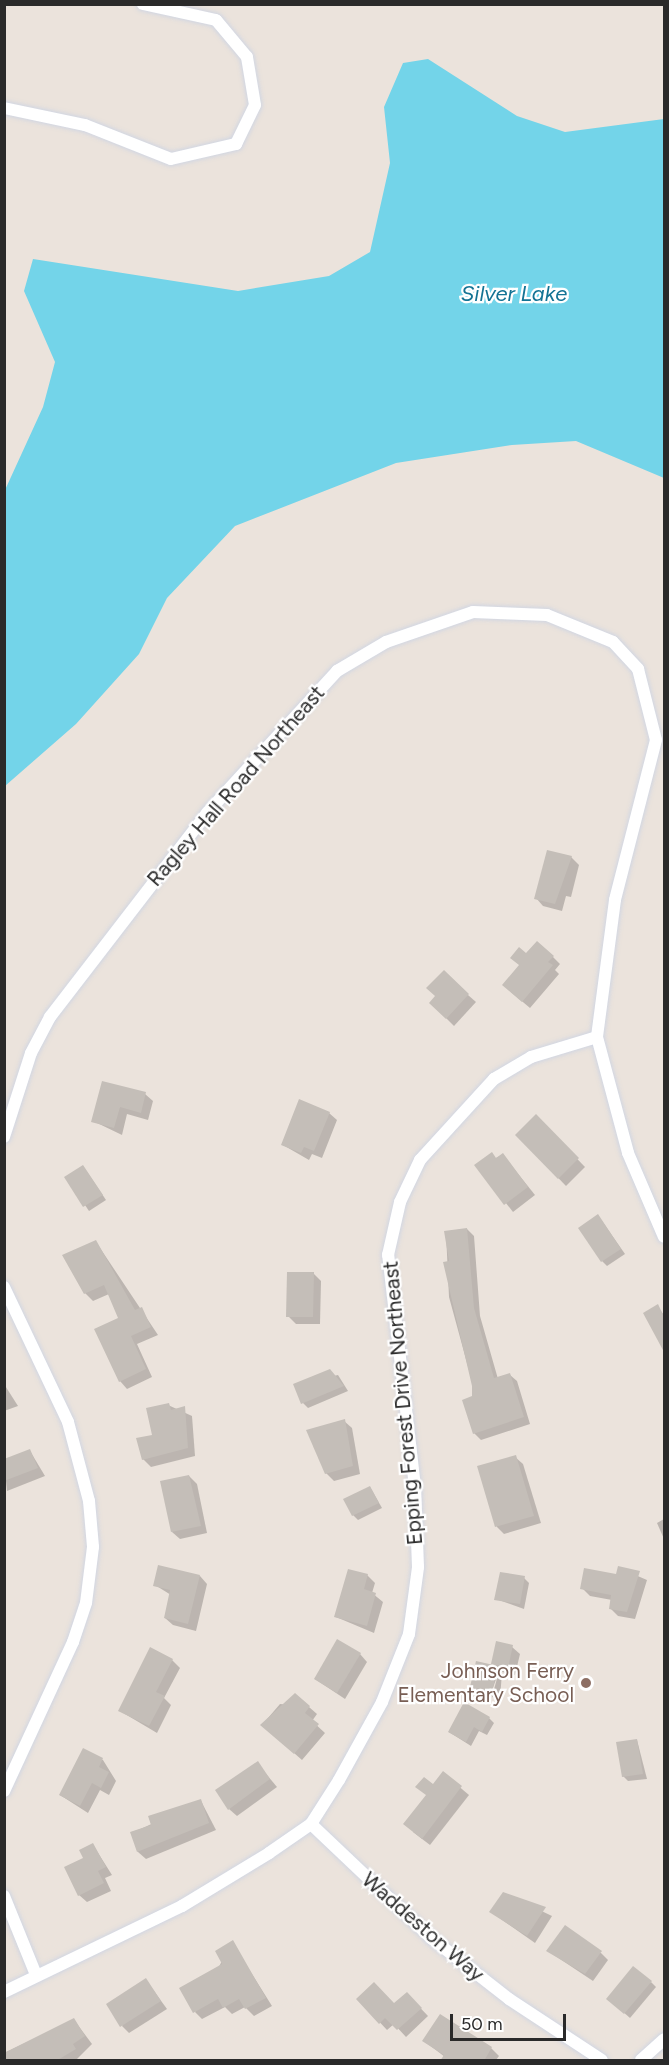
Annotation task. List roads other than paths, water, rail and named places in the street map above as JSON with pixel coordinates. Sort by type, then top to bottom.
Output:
[{"type":"street","points":[[4,108],[85,125],[171,159],[236,144],[255,105],[248,57],[216,20],[143,4]]},
{"type":"street","name":"Ragley Hall Road Northeast","points":[[4,1137],[31,1053],[50,1017],[207,813],[300,707],[337,671],[386,642],[473,612],[547,615],[613,642],[638,669],[656,740],[615,900],[597,1037],[628,1153],[664,1237]]},
{"type":"street","name":"Epping Forest Drive Northeast","points":[[4,1992],[182,1906],[311,1824],[382,1702],[409,1634],[417,1523],[388,1255],[400,1202],[420,1160],[494,1079],[531,1057],[597,1037]]},
{"type":"street","points":[[4,1287],[68,1422],[87,1491],[93,1547],[86,1603],[73,1642],[4,1791]]},
{"type":"street","name":"Waddeston Way","points":[[311,1824],[431,1938],[509,1999],[602,2061]]},
{"type":"street","points":[[4,1896],[36,1975]]},
{"type":"street","points":[[641,2061],[664,2039]]},
{"type":"water","name":"Silver Lake","points":[[428,59],[517,116],[565,132],[664,119],[664,478],[576,441],[512,445],[396,463],[235,526],[167,598],[139,654],[76,724],[5,786],[5,490],[43,407],[55,362],[24,291],[33,259],[238,291],[329,276],[370,252],[390,163],[384,107],[403,63]]},
{"type":"place","name":"Johnson Ferry Elementary School","points":[[586,1683]]}]
